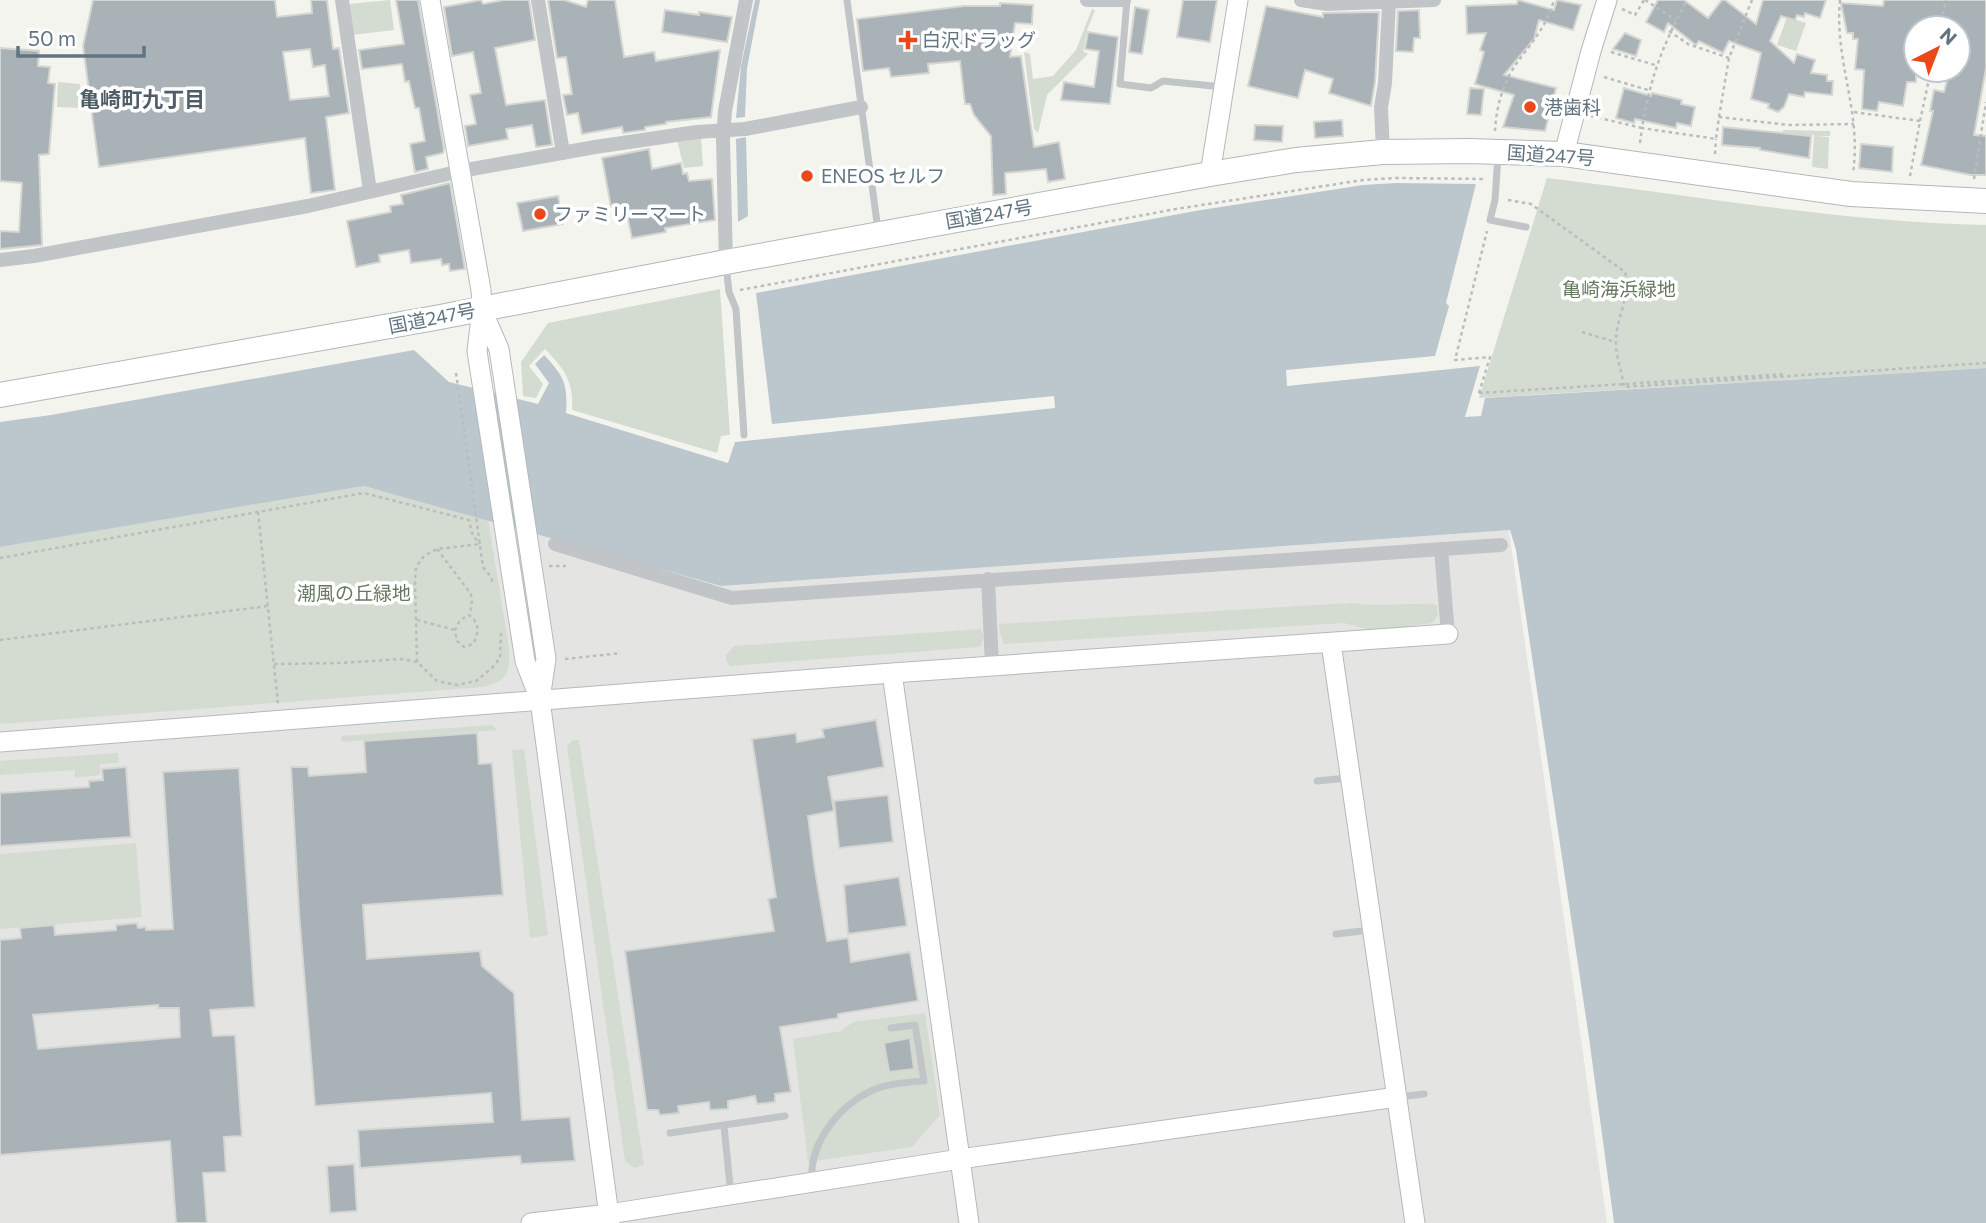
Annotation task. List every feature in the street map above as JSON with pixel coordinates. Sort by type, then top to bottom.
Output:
[{"type":"highway","name":"国道247号","points":[[0,395],[1296,160],[1496,145],[1851,194],[1906,198],[1979,195]]},
{"type":"street","points":[[342,0],[370,191]]},
{"type":"street","points":[[430,0],[461,171],[482,309],[502,361],[546,659],[540,700]]},
{"type":"street","points":[[538,0],[563,153]]},
{"type":"street","points":[[726,262],[732,130],[726,100],[746,0]]},
{"type":"street","points":[[1087,0],[1126,0]]},
{"type":"street","points":[[1210,174],[1238,0]]},
{"type":"street","points":[[1301,0],[1328,4],[1434,0]]},
{"type":"street","points":[[1383,152],[1381,107],[1385,83],[1389,3]]},
{"type":"street","points":[[1564,155],[1591,51],[1612,3]]},
{"type":"street","points":[[0,260],[34,257],[308,206],[461,171],[684,134],[732,130],[862,107]]},
{"type":"street","points":[[482,309],[477,351],[525,661],[540,700],[610,1219]]},
{"type":"street","points":[[555,544],[732,598],[1501,545]]},
{"type":"street","points":[[0,742],[892,673],[1448,634],[1441,549]]},
{"type":"street","points":[[988,579],[992,666]]},
{"type":"street","points":[[1331,643],[1415,1223]]},
{"type":"street","points":[[892,673],[969,1223]]},
{"type":"street","points":[[531,1223],[610,1219],[812,1182],[960,1159],[1397,1097]]},
{"type":"lane","points":[[847,0],[879,234]]},
{"type":"lane","points":[[1126,0],[1120,84],[1151,88],[1163,81],[1224,87]]},
{"type":"lane","points":[[1496,145],[1495,200],[1490,220],[1526,227]]},
{"type":"lane","points":[[726,262],[729,292],[736,309],[744,435]]},
{"type":"lane","points":[[1317,781],[1351,777]]},
{"type":"lane","points":[[1336,934],[1373,930]]},
{"type":"lane","points":[[812,1182],[812,1167],[817,1148],[838,1115],[850,1104],[882,1087],[923,1081],[915,1025],[891,1028]]},
{"type":"lane","points":[[1397,1097],[1424,1094]]},
{"type":"lane","points":[[670,1133],[785,1116]]},
{"type":"lane","points":[[723,1126],[731,1196]]},
{"type":"path","points":[[1496,145],[1496,113],[1504,87],[1512,71],[1536,40],[1554,0]]},
{"type":"path","points":[[1612,3],[1635,15],[1644,0],[1676,20]]},
{"type":"path","points":[[1639,164],[1648,90],[1655,66],[1686,0]]},
{"type":"path","points":[[1588,116],[1642,128],[1716,139],[1729,58],[1752,0]]},
{"type":"path","points":[[1840,0],[1840,44],[1854,112],[1856,156],[1852,182]]},
{"type":"path","points":[[1670,31],[1688,44],[1729,58]]},
{"type":"path","points":[[1604,50],[1655,66]]},
{"type":"path","points":[[1598,75],[1648,90]]},
{"type":"path","points":[[1906,198],[1928,84]]},
{"type":"path","points":[[1979,195],[1986,102]]},
{"type":"path","points":[[1854,112],[1920,121]]},
{"type":"path","points":[[1719,117],[1790,125],[1854,124]]},
{"type":"path","points":[[729,292],[1176,209],[1363,180],[1488,179]]},
{"type":"path","points":[[1502,199],[1531,204],[1625,272],[1627,294],[1616,342],[1625,387]]},
{"type":"path","points":[[1479,393],[1490,357],[1455,360],[1490,220]]},
{"type":"path","points":[[1582,331],[1616,342]]},
{"type":"path","points":[[1479,393],[1986,363]]},
{"type":"path","points":[[1479,393],[1625,387],[1986,363]]},
{"type":"path","points":[[456,373],[484,567],[495,590]]},
{"type":"path","points":[[0,558],[364,493],[469,520],[473,536],[480,544]]},
{"type":"path","points":[[258,512],[278,704]]},
{"type":"path","points":[[417,662],[416,567],[424,556],[437,549],[480,544]]},
{"type":"path","points":[[437,549],[471,594],[469,615],[460,620],[455,630],[460,645],[473,644],[478,635],[478,628],[469,615]]},
{"type":"path","points":[[544,566],[566,566]]},
{"type":"path","points":[[0,640],[268,606]]},
{"type":"path","points":[[417,620],[455,630]]},
{"type":"path","points":[[274,664],[329,664],[401,659],[417,662],[437,681],[450,685],[477,681],[486,675],[500,657],[500,626]]},
{"type":"path","points":[[559,660],[621,653]]},
{"type":"shaded area","points":[[755,0],[760,0],[747,68],[745,117],[736,118],[741,66]]},
{"type":"shaded area","points":[[746,137],[748,216],[738,222],[736,139]]},
{"type":"shaded area","points":[[1476,184],[1435,356],[1286,370],[1287,386],[1480,366],[1465,417],[1481,416],[1485,398],[1986,368],[1986,1223],[1614,1223],[1516,550],[1510,530],[721,586],[364,486],[0,547],[0,422],[414,350],[449,382],[538,404],[549,383],[535,364],[544,355],[563,381],[566,413],[728,463],[735,442],[1055,408],[1054,396],[772,424],[756,293],[1195,211],[1363,185]]},
{"type":"shaded area","points":[[364,486],[721,586],[1509,530],[1607,1223],[0,1223],[0,547]]},
{"type":"green space","points":[[390,0],[394,30],[352,35],[349,4]]},
{"type":"green space","points":[[1092,9],[1095,10],[1083,51],[1088,54],[1047,95],[1038,133],[1034,129],[1024,52],[1030,54],[1033,79],[1053,76],[1076,50]]},
{"type":"green space","points":[[1787,17],[1806,23],[1796,51],[1777,45]]},
{"type":"green space","points":[[58,82],[80,84],[79,108],[57,107]]},
{"type":"green space","points":[[1783,130],[1830,131],[1830,136],[1817,136],[1829,137],[1828,169],[1812,167],[1814,135],[1783,133]]},
{"type":"green space","points":[[701,137],[703,166],[684,168],[677,140]]},
{"type":"green space","name":"亀崎海浜緑地","points":[[1547,178],[1876,219],[1986,225],[1986,368],[1479,398]]},
{"type":"green space","points":[[720,289],[730,435],[721,436],[717,453],[572,410],[571,391],[566,376],[545,349],[529,366],[543,384],[536,398],[523,396],[521,362],[548,323]]},
{"type":"green space","name":"潮風の丘緑地","points":[[364,486],[488,519],[509,648],[508,669],[498,682],[483,687],[0,724],[0,547]]},
{"type":"green space","points":[[1351,603],[1434,604],[1437,606],[1438,615],[1432,623],[1374,631],[1344,623],[1004,644],[999,624]]},
{"type":"green space","points":[[981,629],[984,637],[980,647],[730,666],[726,661],[726,655],[734,646]]},
{"type":"green space","points":[[492,725],[497,730],[342,742],[341,736]]},
{"type":"green space","points":[[573,740],[579,740],[644,1165],[634,1168],[625,1161],[567,746]]},
{"type":"green space","points":[[524,749],[548,935],[530,938],[512,750]]},
{"type":"green space","points":[[118,753],[119,763],[100,764],[100,775],[75,778],[75,770],[0,775],[0,761]]},
{"type":"green space","points":[[136,843],[142,917],[0,929],[0,854]]},
{"type":"green space","points":[[925,1013],[940,1115],[912,1147],[808,1162],[793,1039],[841,1031],[853,1022]]},
{"type":"building","points":[[93,0],[275,0],[277,17],[312,13],[311,0],[327,0],[333,49],[339,48],[349,113],[326,117],[335,190],[311,193],[305,138],[99,167],[83,46]],"holes":[[[310,49],[313,67],[325,65],[329,96],[290,100],[283,52]]]},
{"type":"building","points":[[396,0],[418,0],[444,149],[443,153],[426,157],[428,169],[415,172],[410,144],[425,141],[419,108],[415,108],[409,81],[405,82],[402,64],[362,69],[359,50],[404,44]]},
{"type":"building","points":[[481,0],[483,4],[504,0],[529,0],[535,40],[495,48],[506,105],[545,100],[552,145],[536,147],[532,125],[506,129],[508,139],[468,146],[465,126],[476,124],[470,95],[481,93],[473,52],[452,56],[444,7]]},
{"type":"building","points":[[548,0],[564,0],[586,7],[588,0],[615,0],[624,57],[654,52],[656,61],[720,50],[711,117],[666,122],[645,127],[645,130],[623,133],[622,127],[582,134],[578,113],[567,115],[563,95],[572,94],[566,57],[557,58]]},
{"type":"building","points":[[1183,0],[1217,0],[1210,42],[1177,37]]},
{"type":"building","points":[[1518,0],[1554,10],[1557,0],[1581,5],[1573,30],[1539,20],[1534,39],[1504,75],[1556,88],[1545,131],[1503,127],[1514,95],[1475,84],[1484,52],[1480,50],[1486,33],[1467,34],[1466,6],[1517,4]]},
{"type":"building","points":[[1658,0],[1684,0],[1708,18],[1722,0],[1725,0],[1756,24],[1763,0],[1826,0],[1820,18],[1805,13],[1804,17],[1797,15],[1795,20],[1781,16],[1770,41],[1794,63],[1797,54],[1815,60],[1811,73],[1827,75],[1827,81],[1833,81],[1832,95],[1805,92],[1804,97],[1789,94],[1784,107],[1778,112],[1768,108],[1769,104],[1751,99],[1761,53],[1729,41],[1723,53],[1699,41],[1696,45],[1668,23],[1664,32],[1646,22]]},
{"type":"building","points":[[1884,0],[1986,0],[1986,68],[1974,135],[1986,136],[1986,175],[1971,175],[1921,165],[1933,111],[1930,111],[1934,90],[1944,92],[1946,84],[1972,84],[1972,14],[1902,14],[1902,84],[1907,84],[1903,106],[1879,102],[1877,111],[1862,109],[1864,70],[1855,69],[1858,39],[1853,39],[1853,33],[1847,33],[1841,3],[1883,6]]},
{"type":"building","points":[[1000,3],[1033,5],[1032,24],[1015,23],[1010,57],[1021,56],[1034,147],[1059,142],[1065,179],[1048,182],[1046,169],[1005,173],[1006,194],[993,195],[991,136],[974,115],[970,104],[965,104],[960,61],[928,64],[929,73],[891,77],[889,68],[863,71],[857,19],[964,6],[1000,6]]},
{"type":"building","points":[[1266,6],[1323,17],[1323,13],[1379,12],[1371,106],[1329,93],[1333,79],[1305,70],[1298,98],[1248,86]]},
{"type":"building","points":[[1135,7],[1149,10],[1142,54],[1129,52]]},
{"type":"building","points":[[665,10],[732,17],[727,42],[662,32]]},
{"type":"building","points":[[1419,10],[1420,38],[1414,38],[1413,52],[1396,51],[1398,11]]},
{"type":"building","points":[[1088,32],[1118,37],[1110,104],[1061,100],[1064,82],[1094,87],[1099,51],[1085,49]]},
{"type":"building","points":[[1625,33],[1641,40],[1636,56],[1613,49]]},
{"type":"building","points":[[0,48],[39,51],[38,66],[50,67],[48,83],[55,84],[49,154],[39,155],[42,245],[0,249],[0,231],[19,232],[22,183],[0,181]]},
{"type":"building","points":[[1470,88],[1484,89],[1481,115],[1467,114]]},
{"type":"building","points":[[1624,88],[1651,96],[1652,93],[1682,100],[1681,104],[1695,107],[1691,126],[1677,123],[1676,128],[1635,119],[1634,123],[1616,118]]},
{"type":"building","points":[[1342,120],[1343,136],[1315,138],[1314,122]]},
{"type":"building","points":[[1255,125],[1283,126],[1282,142],[1254,140]]},
{"type":"building","points":[[1723,127],[1811,136],[1809,158],[1760,148],[1722,145]]},
{"type":"building","points":[[1861,144],[1893,147],[1892,172],[1859,168]]},
{"type":"building","points":[[649,149],[652,169],[681,163],[683,174],[687,173],[689,181],[712,179],[715,220],[665,228],[666,232],[632,238],[625,205],[611,207],[602,158]]},
{"type":"building","points":[[450,183],[465,269],[450,271],[449,264],[442,265],[441,259],[411,263],[409,250],[379,255],[380,262],[356,267],[347,221],[391,212],[390,206],[403,204],[401,195]]},
{"type":"building","name":"ファミリーマート","points":[[558,196],[563,224],[523,231],[517,203]]},
{"type":"building","points":[[876,720],[884,767],[828,777],[834,811],[808,816],[815,870],[827,941],[848,938],[851,962],[910,952],[918,1001],[780,1027],[791,1092],[775,1094],[775,1102],[757,1104],[755,1096],[728,1101],[728,1109],[710,1110],[709,1102],[678,1106],[679,1113],[660,1115],[658,1110],[647,1110],[625,951],[774,931],[768,899],[776,897],[752,739],[796,733],[797,742],[824,737],[822,729]]},
{"type":"building","points":[[477,733],[479,764],[492,763],[503,895],[363,905],[367,959],[480,951],[482,966],[514,993],[522,1120],[570,1117],[575,1161],[521,1164],[520,1156],[360,1168],[358,1130],[493,1122],[491,1093],[315,1106],[299,913],[291,767],[308,767],[309,776],[366,772],[364,741]]},
{"type":"building","points":[[126,767],[131,837],[0,846],[0,793],[89,787],[89,781],[103,780],[102,769]]},
{"type":"building","points":[[239,768],[255,1007],[210,1010],[213,1036],[235,1035],[242,1136],[224,1137],[226,1172],[203,1173],[207,1223],[176,1223],[170,1141],[0,1155],[0,940],[21,938],[20,928],[54,925],[55,935],[116,930],[116,925],[137,923],[138,928],[146,927],[146,930],[173,929],[163,772]],"holes":[[[158,1005],[158,1008],[179,1008],[180,1037],[38,1049],[33,1015]]]},
{"type":"building","points":[[888,795],[893,842],[839,848],[834,801]]},
{"type":"building","points":[[899,877],[907,926],[848,934],[844,885]]},
{"type":"building","points":[[910,1038],[914,1069],[889,1072],[884,1043]]},
{"type":"building","points":[[354,1164],[357,1211],[330,1213],[327,1166]]},
{"type":"place","name":"白沢ドラッグ","points":[[908,40]]},
{"type":"place","name":"港歯科","points":[[1530,107]]},
{"type":"place","name":"ENEOS セルフ","points":[[807,176]]},
{"type":"place","name":"ファミリーマート","points":[[540,214]]},
{"type":"district","name":"亀崎町九丁目","points":[[142,100]]}]
